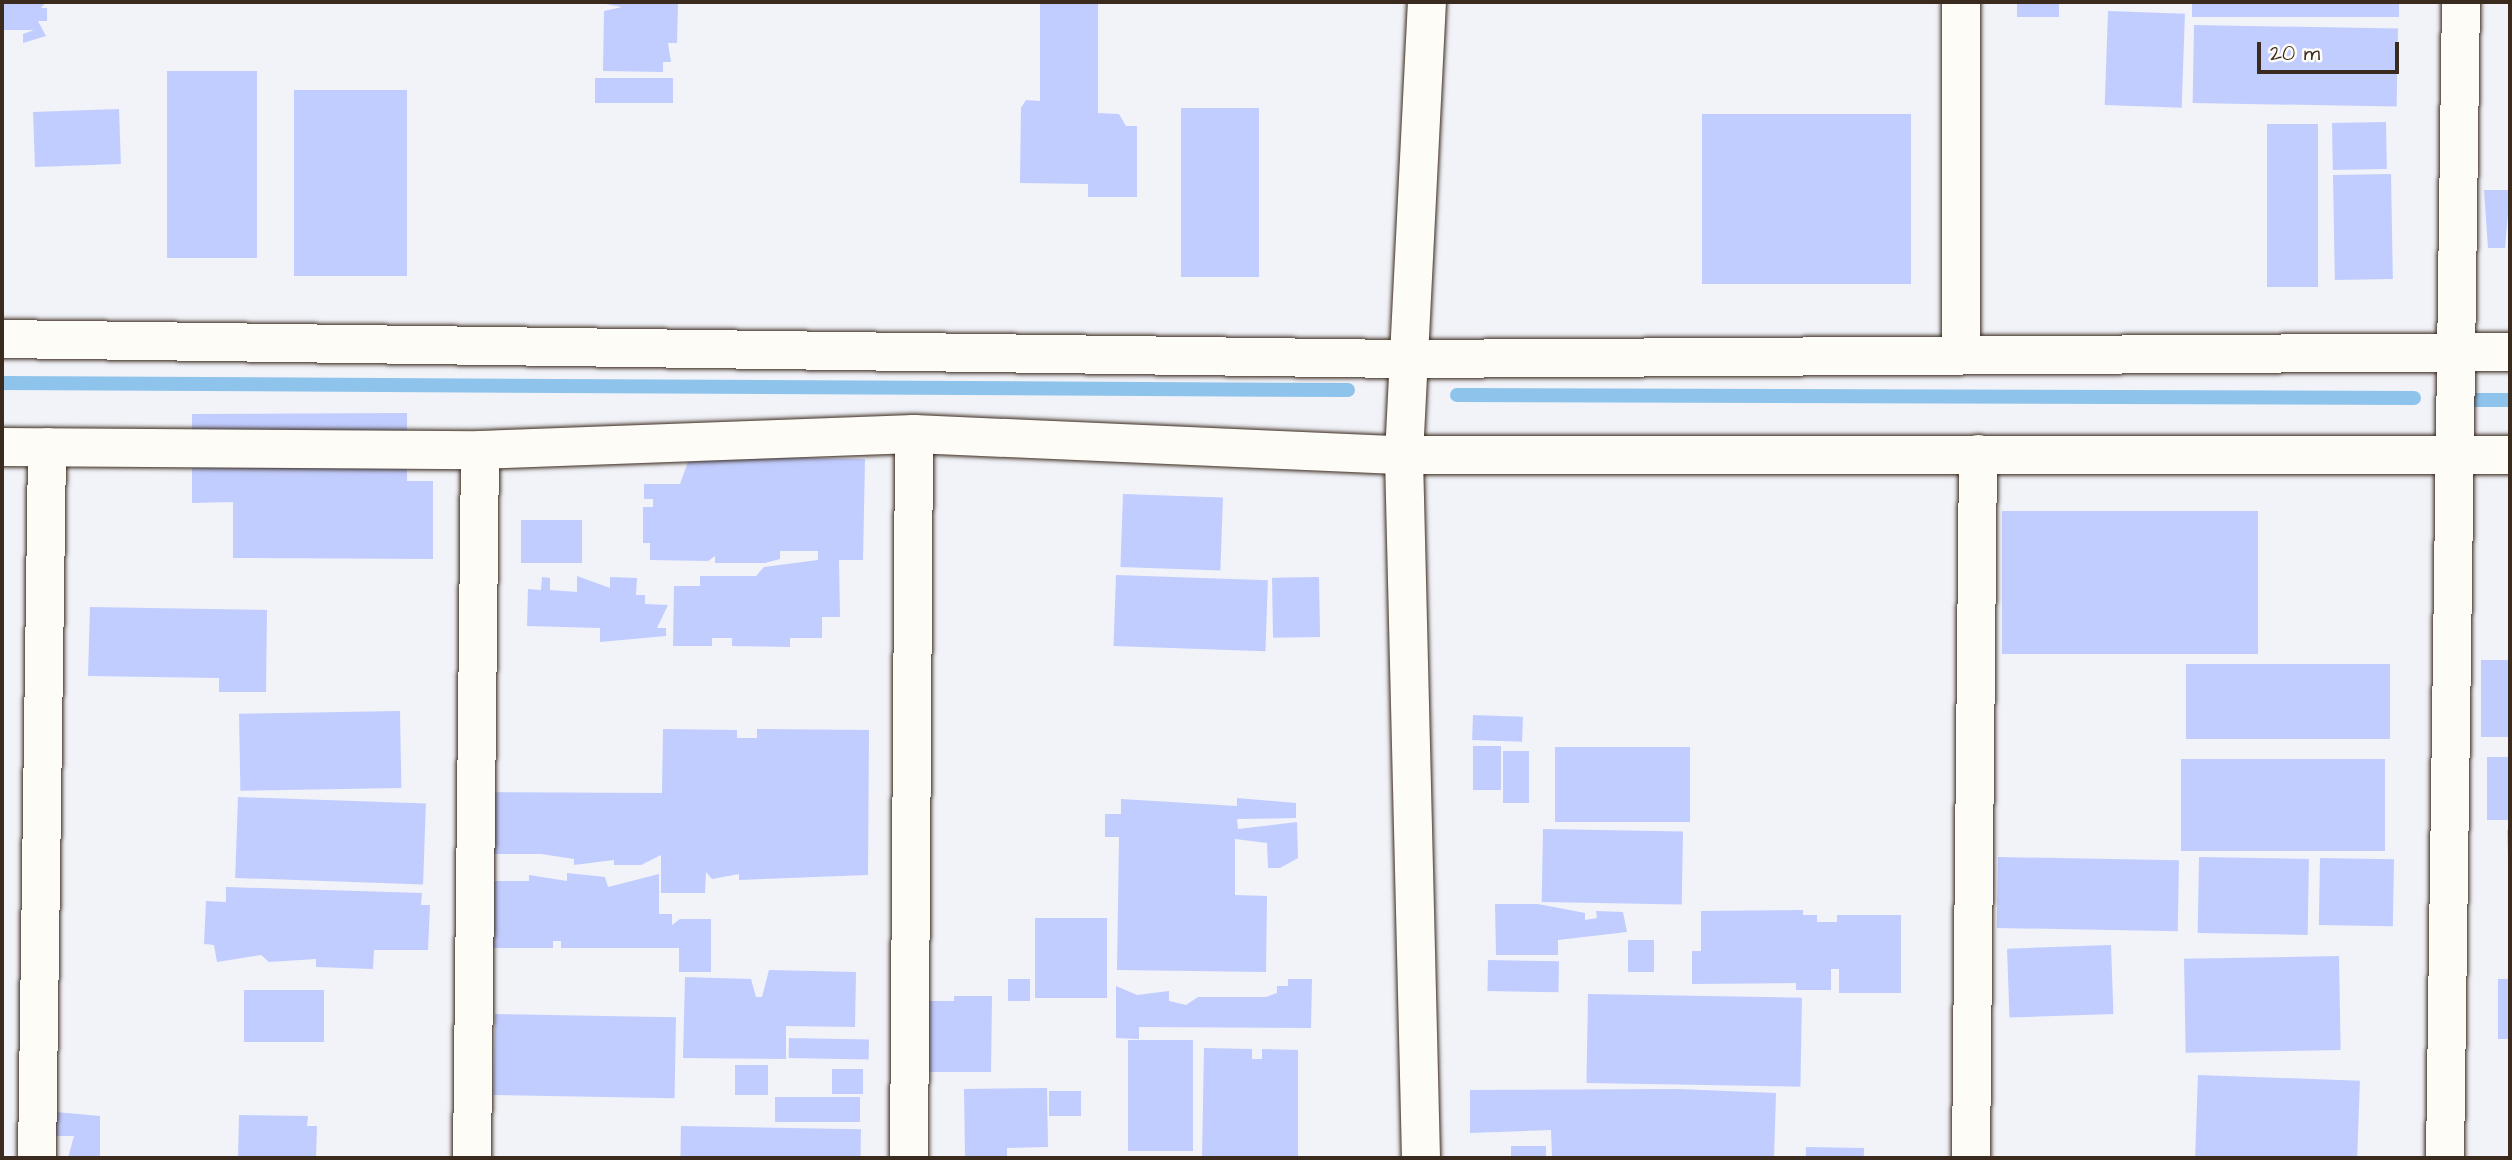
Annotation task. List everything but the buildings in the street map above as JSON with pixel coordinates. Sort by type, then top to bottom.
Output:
[{"type":"street","points":[[1421,1158],[1404,455],[1406,359],[1427,2]]},
{"type":"street","points":[[1961,2],[1961,354]]},
{"type":"street","points":[[2445,1158],[2461,2]]},
{"type":"street","points":[[2,339],[1406,359],[2510,352]]},
{"type":"street","points":[[2,447],[480,450],[914,434],[1404,455],[2510,455]]},
{"type":"street","points":[[909,1158],[914,434]]},
{"type":"street","points":[[37,1158],[47,447]]},
{"type":"street","points":[[472,1158],[480,450]]},
{"type":"street","points":[[1971,1158],[1978,454]]},
{"type":"waterway","points":[[2,383],[1348,390]]},
{"type":"waterway","points":[[1457,395],[2414,398]]},
{"type":"waterway","points":[[2472,400],[2510,400]]}]
